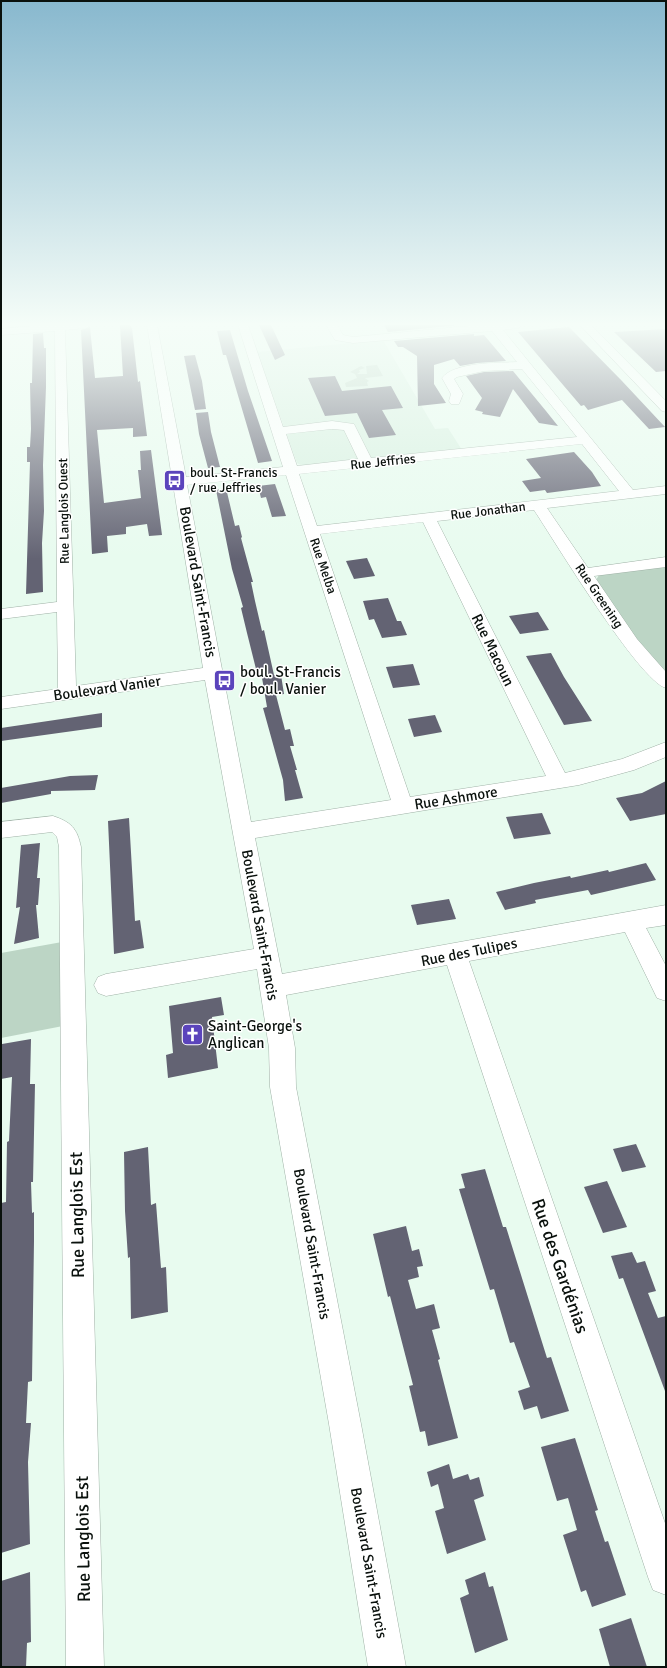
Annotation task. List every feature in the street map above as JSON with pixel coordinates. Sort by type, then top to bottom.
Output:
[{"type":"street","name":"Rue Langlois Ouest","points":[[62,403],[66,606],[66,694]]},
{"type":"street","name":"Boulevard Saint-Francis","points":[[166,403],[213,673],[267,957],[282,1048],[283,1087],[345,1424],[387,1667]]},
{"type":"street","name":"Rue Melba","points":[[269,403],[404,807]]},
{"type":"street","points":[[556,403],[630,494]]},
{"type":"street","points":[[278,430],[332,425],[349,427],[367,463]]},
{"type":"street","name":"Rue Jeffries","points":[[180,482],[586,440]]},
{"type":"street","name":"Rue Jonathan","points":[[311,532],[666,490]]},
{"type":"street","name":"Rue Greening","points":[[538,505],[635,648],[651,668],[666,682]]},
{"type":"street","name":"Rue Macoun","points":[[428,518],[559,781]]},
{"type":"street","points":[[585,573],[666,562]]},
{"type":"street","points":[[1,614],[66,606]]},
{"type":"street","name":"Boulevard Vanier","points":[[1,703],[213,673]]},
{"type":"street","name":"Rue Ashmore","points":[[243,832],[559,781],[627,766],[666,749]]},
{"type":"street","name":"Rue Langlois Est","points":[[1,830],[53,824],[63,828],[69,838],[70,847],[85,1667]]},
{"type":"street","name":"Rue des Tulipes","points":[[272,987],[455,955],[666,915]]},
{"type":"street","points":[[632,922],[666,990]]},
{"type":"street","name":"Rue des Gardénias","points":[[455,955],[666,1577]]},
{"type":"street","points":[[106,985],[267,957]]},
{"type":"shaded area","points":[[275,403],[420,403],[435,429],[448,428],[462,450],[303,466],[297,463]]},
{"type":"shaded area","points":[[666,565],[666,672],[641,645],[596,580],[599,575]]},
{"type":"shaded area","points":[[62,942],[63,1026],[1,1038],[1,953]]},
{"type":"building","points":[[30,403],[45,403],[43,465],[44,511],[42,543],[43,592],[26,594],[30,462],[27,462],[27,447],[30,447]]},
{"type":"building","points":[[85,403],[143,403],[147,436],[133,437],[133,428],[97,430],[104,503],[141,498],[138,470],[141,470],[140,451],[151,450],[162,535],[149,536],[147,524],[126,527],[126,534],[107,536],[108,552],[92,554]]},
{"type":"building","points":[[194,403],[205,403],[206,409],[195,410]]},
{"type":"building","points":[[240,403],[252,403],[272,461],[258,463]]},
{"type":"building","points":[[319,403],[400,403],[403,408],[382,410],[396,435],[369,438],[357,413],[325,416]]},
{"type":"building","points":[[418,403],[446,403],[418,406]]},
{"type":"building","points":[[479,403],[507,403],[500,417],[482,414],[483,412],[475,410]]},
{"type":"building","points":[[524,403],[539,403],[558,426],[539,423]]},
{"type":"building","points":[[578,403],[612,403],[588,410],[584,405],[581,406]]},
{"type":"building","points":[[625,403],[642,403],[665,427],[649,429]]},
{"type":"building","points":[[208,412],[211,432],[220,467],[208,468],[199,434],[196,413]]},
{"type":"building","points":[[574,452],[592,472],[601,486],[547,493],[545,490],[530,492],[522,481],[541,478],[526,459]]},
{"type":"building","points":[[275,484],[286,516],[272,517],[266,497],[261,498],[258,486]]},
{"type":"building","points":[[226,488],[235,526],[239,525],[253,582],[251,582],[262,631],[264,630],[274,675],[281,675],[284,694],[276,695],[285,730],[290,729],[294,746],[290,746],[303,798],[285,801],[283,780],[263,708],[267,707],[261,672],[257,673],[247,633],[241,608],[243,607],[232,569],[216,490]]},
{"type":"building","points":[[367,558],[375,576],[354,579],[346,561]]},
{"type":"building","points":[[388,598],[397,621],[401,621],[407,635],[382,638],[374,619],[369,620],[363,601]]},
{"type":"building","points":[[538,612],[549,630],[520,634],[509,616]]},
{"type":"building","points":[[551,653],[564,677],[592,721],[564,725],[526,656]]},
{"type":"building","points":[[413,664],[420,685],[393,688],[386,667]]},
{"type":"building","points":[[102,713],[102,727],[1,741],[1,728]]},
{"type":"building","points":[[435,715],[442,732],[414,737],[408,719]]},
{"type":"building","points":[[98,775],[95,790],[51,791],[51,794],[1,803],[1,788],[70,776]]},
{"type":"building","points":[[666,781],[666,814],[630,821],[616,798],[642,793]]},
{"type":"building","points":[[542,813],[551,834],[514,839],[506,817]]},
{"type":"building","points":[[129,818],[135,921],[140,920],[144,948],[114,954],[108,821]]},
{"type":"building","points":[[40,843],[37,878],[40,878],[38,905],[36,905],[39,938],[14,944],[20,907],[16,908],[21,845]]},
{"type":"building","points":[[646,863],[656,880],[591,895],[588,890],[535,900],[536,903],[505,910],[496,892],[570,876],[571,878],[608,870],[609,872]]},
{"type":"building","points":[[449,899],[456,919],[417,925],[411,905]]},
{"type":"building","name":"Saint-George's Anglican","points":[[221,997],[224,1015],[212,1017],[218,1068],[168,1078],[166,1055],[173,1053],[169,1006]]},
{"type":"building","points":[[31,1039],[30,1084],[35,1084],[33,1182],[31,1182],[32,1213],[34,1212],[34,1241],[32,1381],[28,1382],[26,1423],[31,1423],[28,1462],[30,1544],[1,1553],[1,1203],[6,1202],[7,1142],[9,1141],[12,1077],[1,1079],[2,1044]]},
{"type":"building","points":[[636,1144],[646,1167],[622,1172],[613,1149]]},
{"type":"building","points":[[148,1147],[151,1205],[156,1203],[161,1268],[166,1267],[168,1312],[131,1319],[130,1257],[128,1258],[125,1211],[124,1152]]},
{"type":"building","points":[[485,1169],[503,1227],[506,1227],[547,1358],[551,1357],[569,1411],[541,1419],[537,1406],[524,1410],[518,1391],[530,1387],[514,1342],[510,1343],[494,1289],[490,1290],[459,1189],[465,1188],[461,1174]]},
{"type":"building","points":[[607,1181],[627,1227],[603,1233],[584,1187]]},
{"type":"building","points":[[406,1226],[412,1251],[419,1249],[423,1266],[417,1267],[419,1277],[408,1280],[416,1309],[434,1304],[440,1328],[432,1330],[458,1438],[428,1446],[425,1431],[420,1432],[409,1386],[413,1385],[390,1296],[388,1297],[373,1234]]},
{"type":"building","points":[[632,1252],[637,1263],[645,1261],[656,1291],[648,1293],[658,1318],[666,1316],[666,1391],[623,1278],[619,1279],[611,1256]]},
{"type":"building","points":[[575,1438],[598,1510],[595,1511],[605,1542],[608,1541],[626,1595],[592,1607],[586,1590],[581,1592],[563,1535],[577,1530],[568,1498],[557,1501],[541,1447]]},
{"type":"building","points":[[449,1464],[453,1479],[468,1474],[470,1480],[479,1477],[484,1496],[474,1500],[486,1540],[447,1554],[435,1511],[444,1508],[438,1484],[431,1487],[427,1472]]},
{"type":"building","points":[[30,1572],[31,1642],[27,1643],[26,1667],[1,1667],[1,1581]]},
{"type":"building","points":[[485,1572],[489,1587],[493,1586],[508,1640],[475,1653],[460,1598],[469,1594],[465,1580]]},
{"type":"building","points":[[631,1618],[647,1667],[610,1667],[599,1629]]},
{"type":"place","name":"boul. St-Francis / rue Jeffries","points":[[174,480]]},
{"type":"place","name":"boul. St-Francis / boul. Vanier","points":[[225,681]]},
{"type":"place","name":"Saint-George's Anglican","points":[[193,1035]]}]
